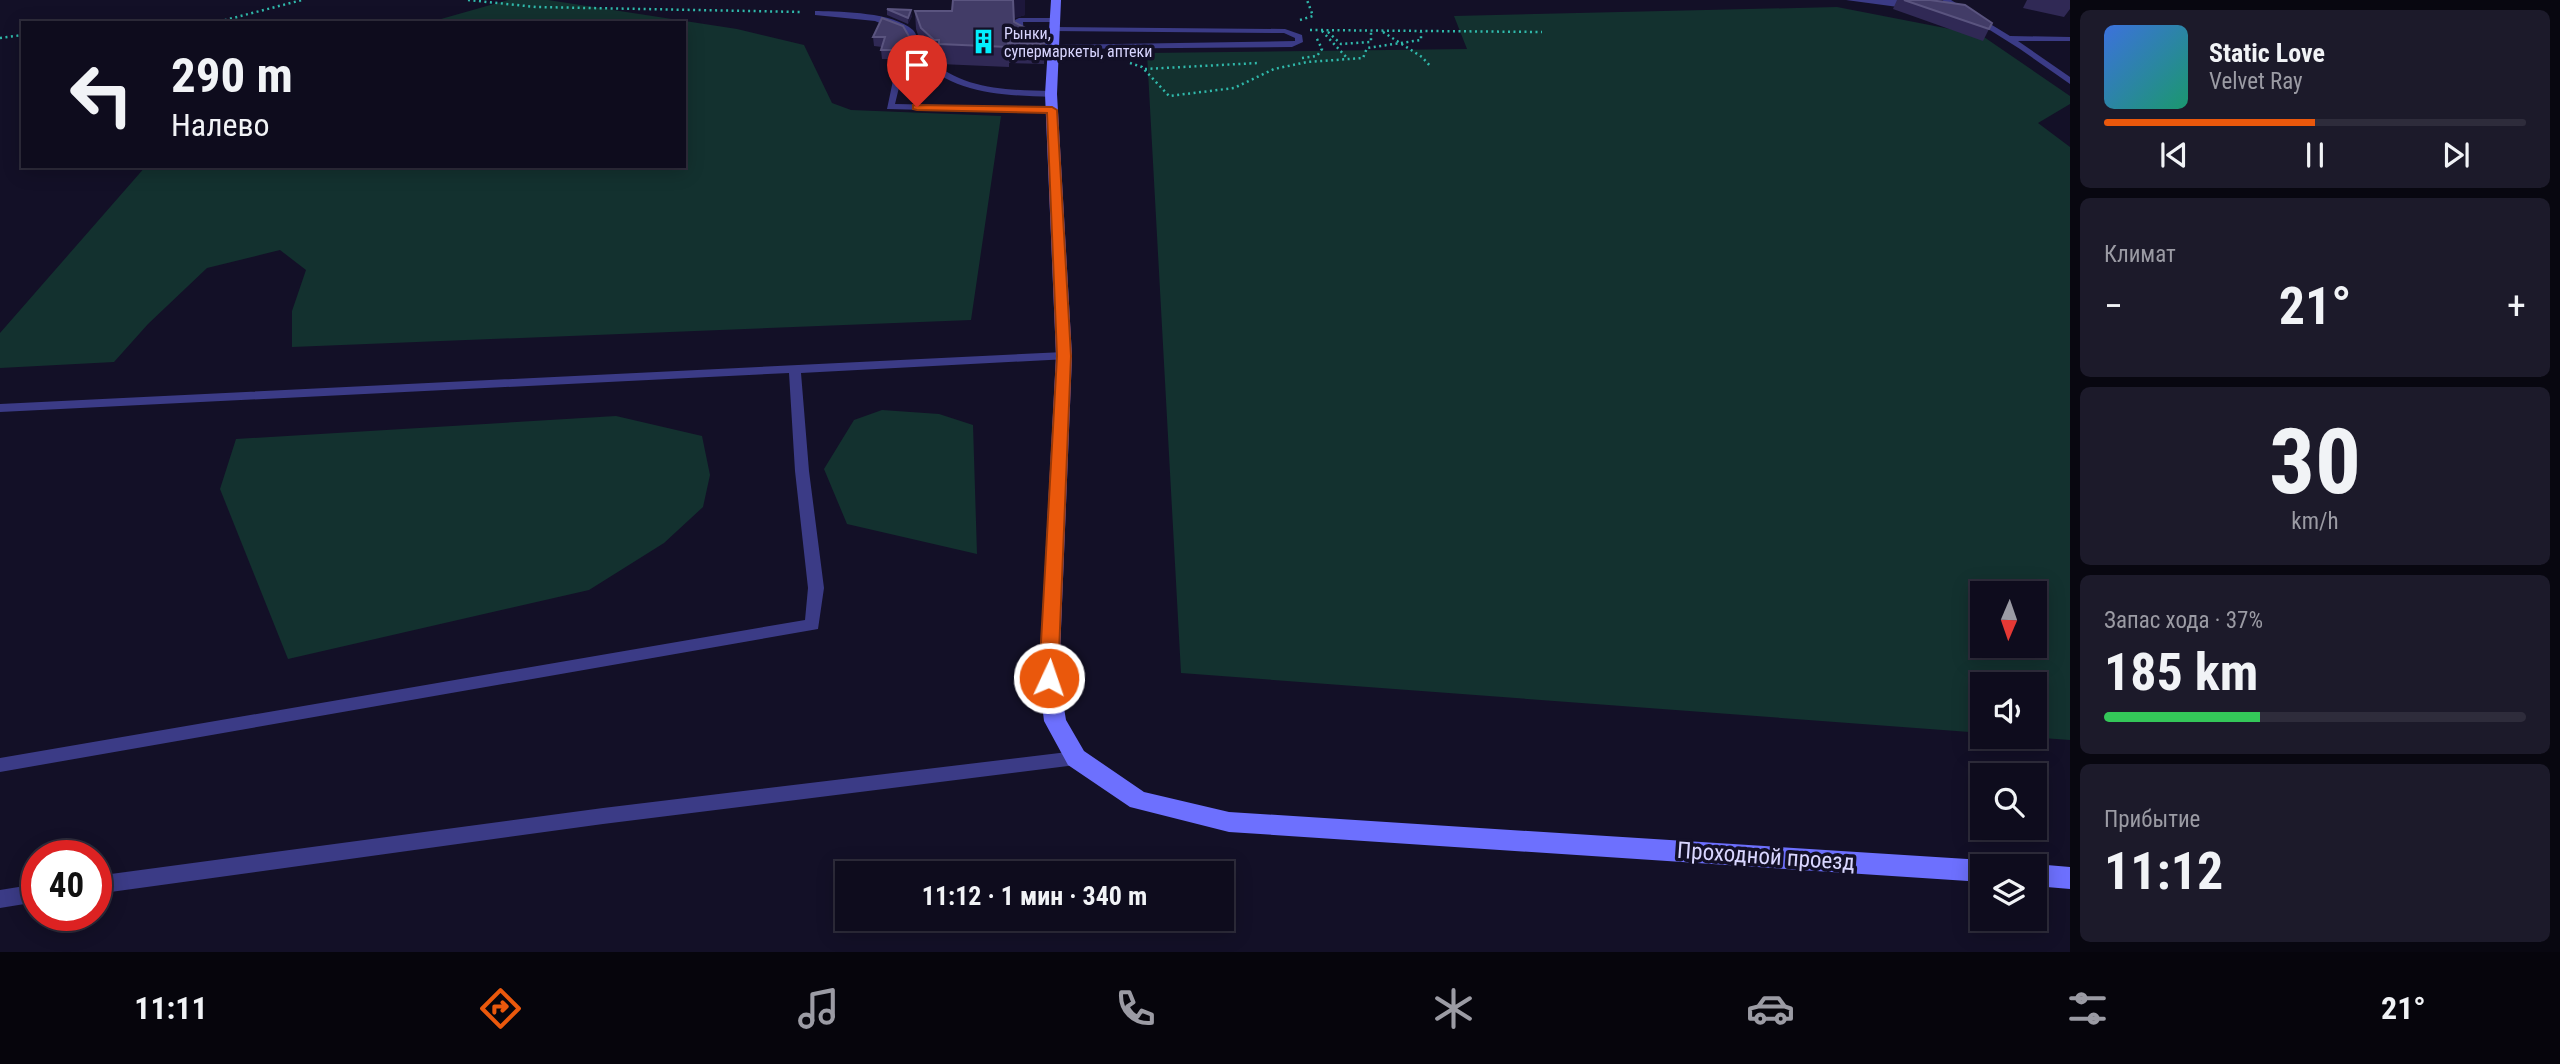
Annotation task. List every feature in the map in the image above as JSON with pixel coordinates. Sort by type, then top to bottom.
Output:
[{"type":"street","points":[[1056,0],[1051,102],[1064,356],[1049,678],[1055,721],[1076,758]]},
{"type":"street","name":"Проходной проезд","points":[[1076,758],[1138,800],[1229,822],[1970,870]]},
{"type":"street","points":[[2047,876],[2070,878]]},
{"type":"lane","points":[[1850,0],[1893,6],[1910,4]]},
{"type":"lane","points":[[1888,0],[1923,6]]},
{"type":"lane","points":[[1946,0],[2070,81]]},
{"type":"lane","points":[[1937,8],[1963,13]]},
{"type":"lane","points":[[818,13],[881,20],[907,30],[912,34],[915,48],[936,69],[960,83],[1051,102]]},
{"type":"lane","points":[[1019,20],[1054,25],[1285,31],[1299,37],[1299,42],[1292,45],[1053,47],[1020,39],[1019,20]]},
{"type":"lane","points":[[2008,38],[2070,39]]},
{"type":"lane","points":[[899,71],[890,107],[1051,102]]},
{"type":"lane","points":[[0,408],[1064,356]]},
{"type":"lane","points":[[0,765],[812,625],[816,588],[802,471],[795,371]]},
{"type":"lane","points":[[112,883],[603,816],[1076,758]]},
{"type":"lane","points":[[0,898],[21,895]]},
{"type":"path","points":[[222,21],[302,0]]},
{"type":"path","points":[[468,0],[536,7],[818,13]]},
{"type":"path","points":[[1322,30],[1348,59]]},
{"type":"path","points":[[1327,31],[1341,44],[1371,42],[1371,32]]},
{"type":"path","points":[[1382,32],[1422,57],[1431,66]]},
{"type":"path","points":[[1124,61],[1142,67],[1169,96],[1234,88],[1274,69],[1307,62],[1363,58],[1367,48],[1421,40],[1421,32]]},
{"type":"path","points":[[0,38],[21,35]]},
{"type":"green space","points":[[508,0],[548,0],[685,21],[434,21]]},
{"type":"green space","points":[[1837,7],[1981,35],[2070,96],[2070,104],[2038,123],[2070,147],[2070,740],[2047,738],[2047,672],[1970,672],[1970,732],[1181,673],[1147,53],[1467,49],[1454,16]]},
{"type":"green space","points":[[686,21],[737,29],[804,45],[832,103],[851,110],[1001,116],[971,320],[292,347],[292,311],[306,270],[280,250],[207,268],[148,324],[114,362],[0,368],[0,333],[144,168],[686,168]]},
{"type":"green space","points":[[882,410],[939,414],[973,425],[977,554],[847,524],[824,469],[854,420]]},
{"type":"green space","points":[[616,416],[702,436],[710,475],[703,507],[664,543],[589,590],[288,659],[220,489],[236,439]]},
{"type":"building","points":[[953,0],[1013,0],[1014,22],[1045,38],[1044,44],[1008,43],[1008,47],[939,44],[939,40],[934,40],[921,28],[915,11],[952,11]]},
{"type":"building","points":[[1904,0],[1930,0],[1965,5],[1992,23],[1989,29]]},
{"type":"building","points":[[887,9],[911,10],[908,18]]},
{"type":"building","points":[[882,18],[903,26],[917,50],[881,50],[885,37],[873,37]]},
{"type":"place","name":"Рынки, супермаркеты, аптеки","points":[[984,42]]},
{"type":"route","points":[[917,107],[1052,110],[1064,356],[1049,678]]}]
